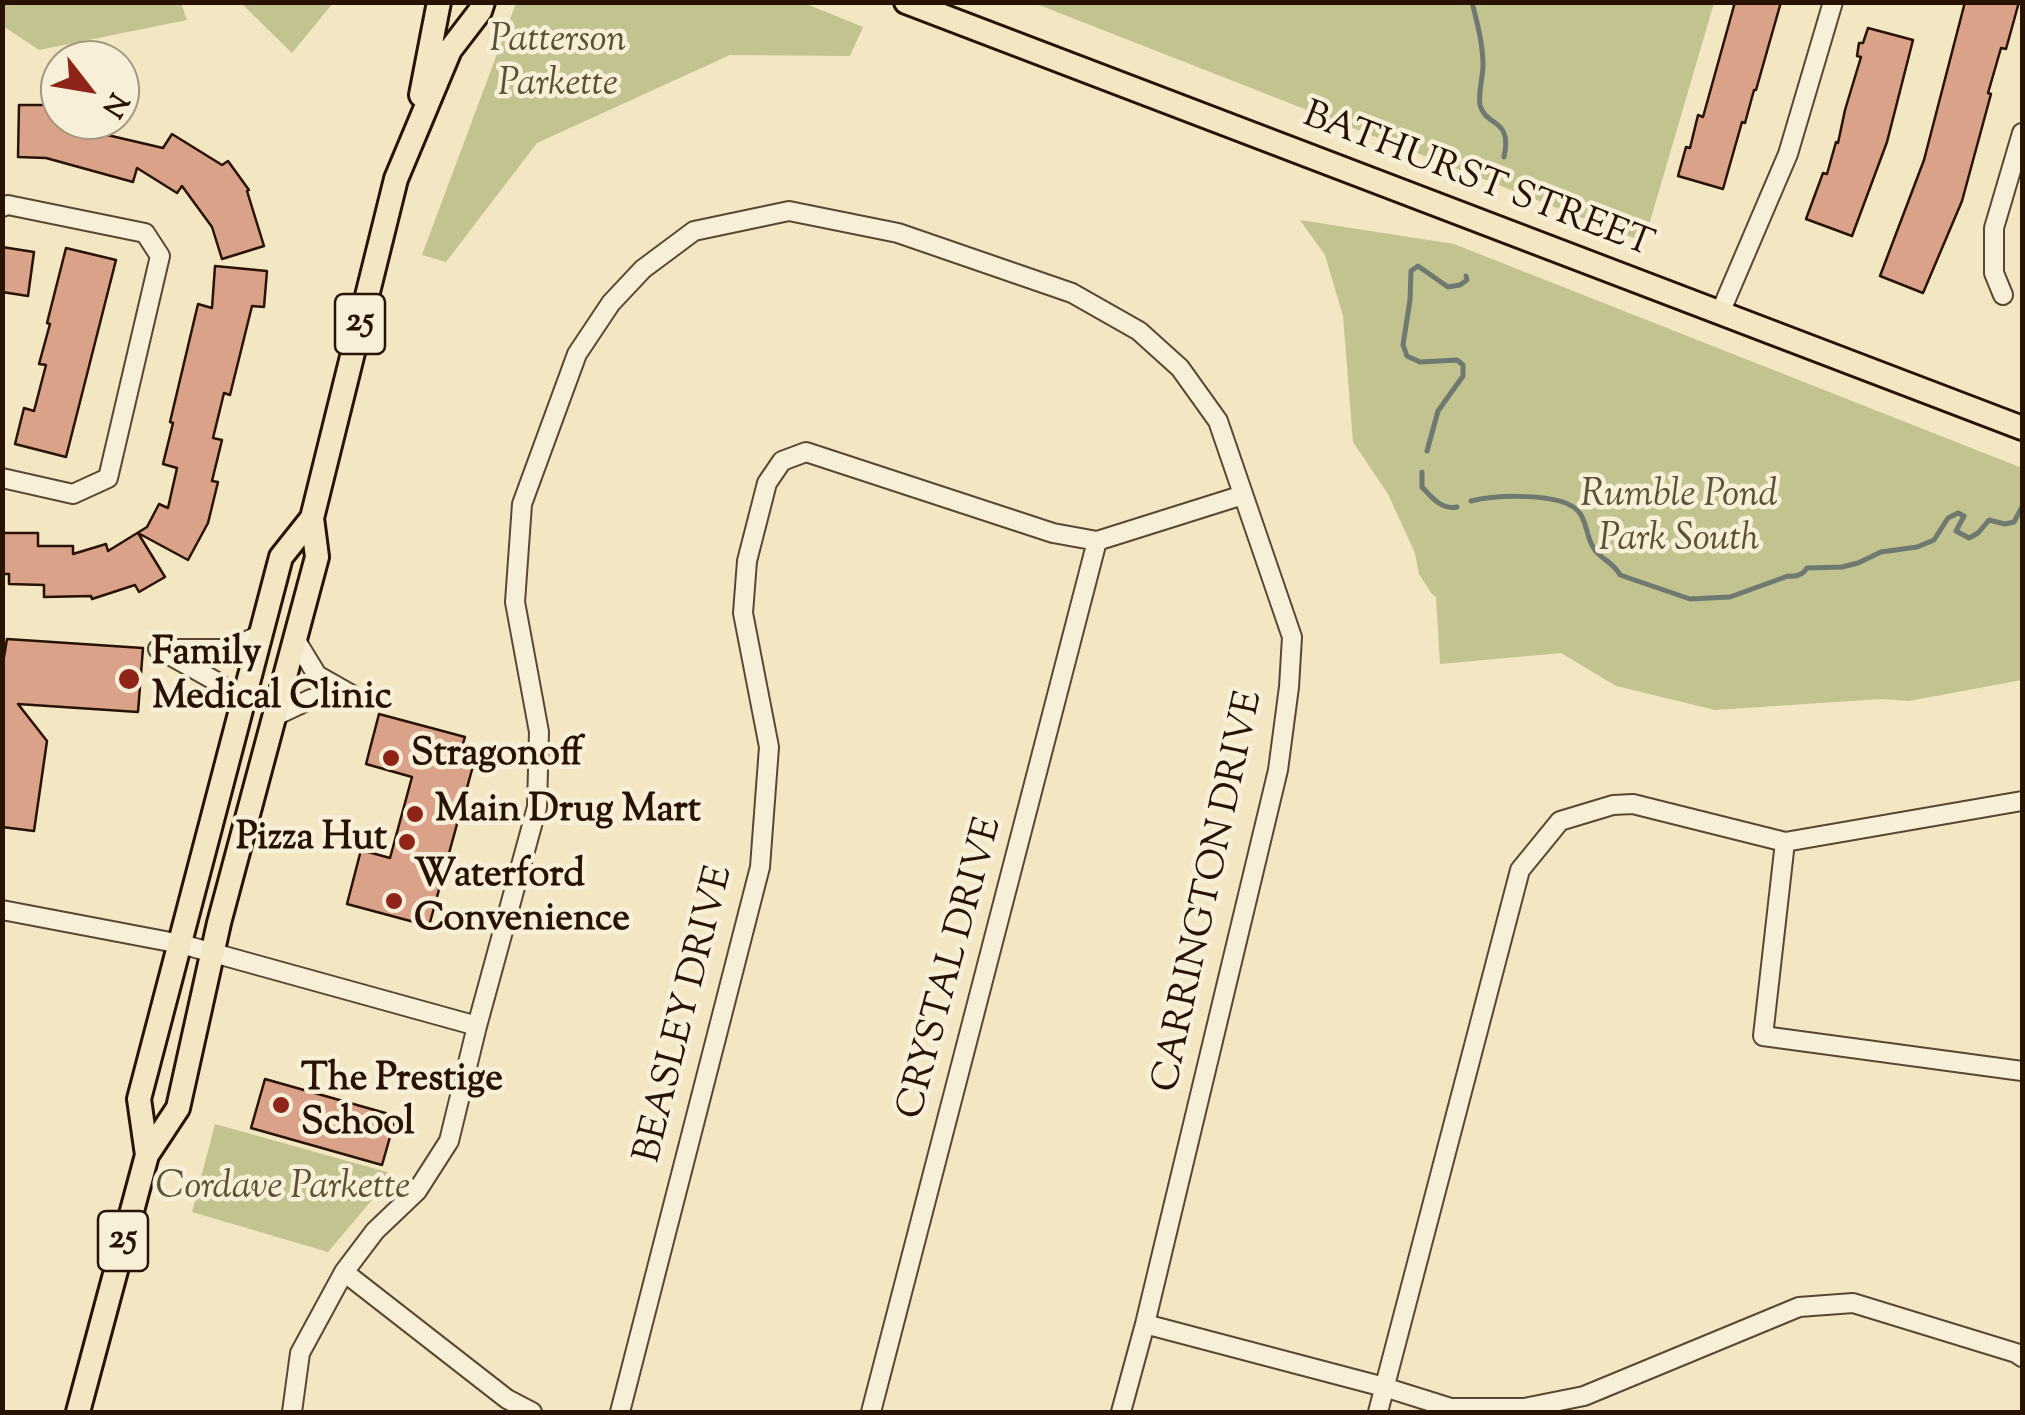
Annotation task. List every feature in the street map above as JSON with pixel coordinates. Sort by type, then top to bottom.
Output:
[{"type":"main road","points":[[415,133],[439,2]]},
{"type":"main road","name":"25","points":[[450,50],[453,2]]},
{"type":"main road","name":"25","points":[[78,1412],[146,1155],[178,1108],[219,924],[316,557],[312,518],[396,179],[450,50],[483,2]]},
{"type":"main road","name":"BATHURST STREET","points":[[906,2],[2022,428]]},
{"type":"main road","name":"25","points":[[146,1155],[139,1099],[282,557],[312,518]]},
{"type":"street","points":[[1720,313],[1788,154],[1833,2]]},
{"type":"street","points":[[2003,295],[1994,273],[1994,228],[2022,133]]},
{"type":"street","points":[[2,207],[145,233],[160,256],[108,478],[73,494],[2,478]]},
{"type":"street","name":"CARRINGTON DRIVE","points":[[292,1412],[300,1353],[344,1272],[376,1231],[417,1191],[449,1141],[536,807],[539,732],[515,602],[522,504],[576,354],[611,303],[643,268],[694,232],[789,212],[898,232],[1072,294],[1140,332],[1180,368],[1218,420],[1292,638],[1278,770],[1145,1324],[1120,1412]]},
{"type":"street","name":"BEASLEY DRIVE","points":[[620,1412],[760,867],[769,747],[742,613],[746,561],[767,483],[782,461],[806,452],[1053,534],[1098,542],[1244,496]]},
{"type":"street","name":"CRYSTAL DRIVE","points":[[871,1412],[1098,542]]},
{"type":"street","points":[[242,712],[219,683],[158,649],[228,650],[262,634]]},
{"type":"street","points":[[275,716],[311,699],[354,696],[317,675],[295,639]]},
{"type":"street","points":[[1378,1412],[1520,870],[1560,821],[1612,805],[1632,804],[1786,842],[2022,801]]},
{"type":"street","points":[[1786,842],[1763,1036],[2022,1071]]},
{"type":"street","points":[[2,910],[214,952],[477,1026]]},
{"type":"street","points":[[344,1272],[507,1399],[532,1412]]},
{"type":"street","points":[[1145,1324],[1451,1408],[1588,1404],[1799,1307],[1853,1303],[2022,1357]]},
{"type":"green space","points":[[2,3],[181,3],[187,20],[88,40],[40,40],[39,50],[3,26]]},
{"type":"green space","points":[[241,3],[333,3],[292,53]]},
{"type":"green space","name":"Patterson Parkette","points":[[516,3],[804,3],[863,27],[850,56],[730,55],[537,143],[446,262],[422,255]]},
{"type":"green space","points":[[1034,3],[1714,3],[1644,242]]},
{"type":"green space","name":"Rumble Pond Park South","points":[[1300,220],[1454,244],[2022,468],[2022,680],[1909,701],[1881,699],[1715,710],[1616,686],[1561,653],[1440,664],[1436,597],[1419,574],[1415,553],[1388,494],[1353,442],[1343,316],[1325,255]]},
{"type":"green space","name":"Cordave Parkette","points":[[215,1124],[394,1174],[328,1252],[192,1212]]},
{"type":"building","points":[[1735,2],[1781,2],[1723,189],[1678,176],[1698,115],[1703,117]]},
{"type":"building","points":[[1965,2],[2019,2],[1988,93],[1991,94],[1962,201],[1923,293],[1880,276],[1924,160]]},
{"type":"building","points":[[1868,28],[1913,40],[1887,142],[1852,236],[1806,219],[1838,143],[1861,57],[1857,56],[1859,43],[1863,43]]},
{"type":"building","points":[[19,105],[40,105],[40,140],[129,140],[163,148],[172,134],[222,165],[228,161],[249,190],[264,246],[222,259],[212,227],[182,186],[177,193],[137,168],[133,182],[46,158],[18,157]]},
{"type":"building","points":[[2,247],[34,252],[28,296],[2,292]]},
{"type":"building","points":[[66,248],[116,260],[66,457],[15,444],[24,408],[34,411],[46,365],[39,364]]},
{"type":"building","points":[[215,266],[267,271],[264,307],[252,306],[230,395],[224,393],[213,438],[222,440],[212,481],[218,482],[208,523],[188,560],[138,533],[165,577],[139,592],[135,585],[92,599],[44,597],[44,585],[9,584],[9,574],[2,574],[2,533],[38,533],[38,546],[73,546],[73,554],[106,544],[108,551],[147,527],[159,504],[168,508],[177,468],[163,464],[173,423],[170,422],[198,304],[212,308]]},
{"type":"building","points":[[7,639],[143,648],[138,712],[18,704],[47,741],[34,831],[2,827],[2,669]]},
{"type":"building","points":[[379,714],[465,737],[461,750],[476,755],[429,926],[347,904],[361,850],[390,858],[412,777],[366,764]]},
{"type":"building","points":[[265,1079],[396,1116],[382,1165],[251,1128]]},
{"type":"waterway","points":[[1472,2],[1483,57],[1480,105],[1505,135],[1504,157]]},
{"type":"waterway","points":[[1427,451],[1438,411],[1463,376],[1463,365],[1457,360],[1420,362],[1407,356],[1403,345],[1411,271],[1418,266],[1448,287],[1460,285],[1467,280],[1466,276]]},
{"type":"waterway","points":[[1422,472],[1422,487],[1442,505],[1457,507]]},
{"type":"waterway","points":[[1471,501],[1527,497],[1570,505],[1581,515],[1596,551],[1620,575],[1690,599],[1730,597],[1799,575],[1807,568],[1842,567],[1881,552],[1917,547],[1934,540],[1948,518],[1958,513],[1964,516],[1956,531],[1969,538],[1989,520],[2014,522],[2022,507]]},
{"type":"place","name":"Family Medical Clinic","points":[[129,679]]},
{"type":"place","name":"Stragonoff","points":[[391,758]]},
{"type":"place","name":"Main Drug Mart","points":[[415,814]]},
{"type":"place","name":"Pizza Hut","points":[[407,842]]},
{"type":"place","name":"Waterford Convenience","points":[[394,901]]},
{"type":"place","name":"The Prestige School","points":[[281,1105]]}]
